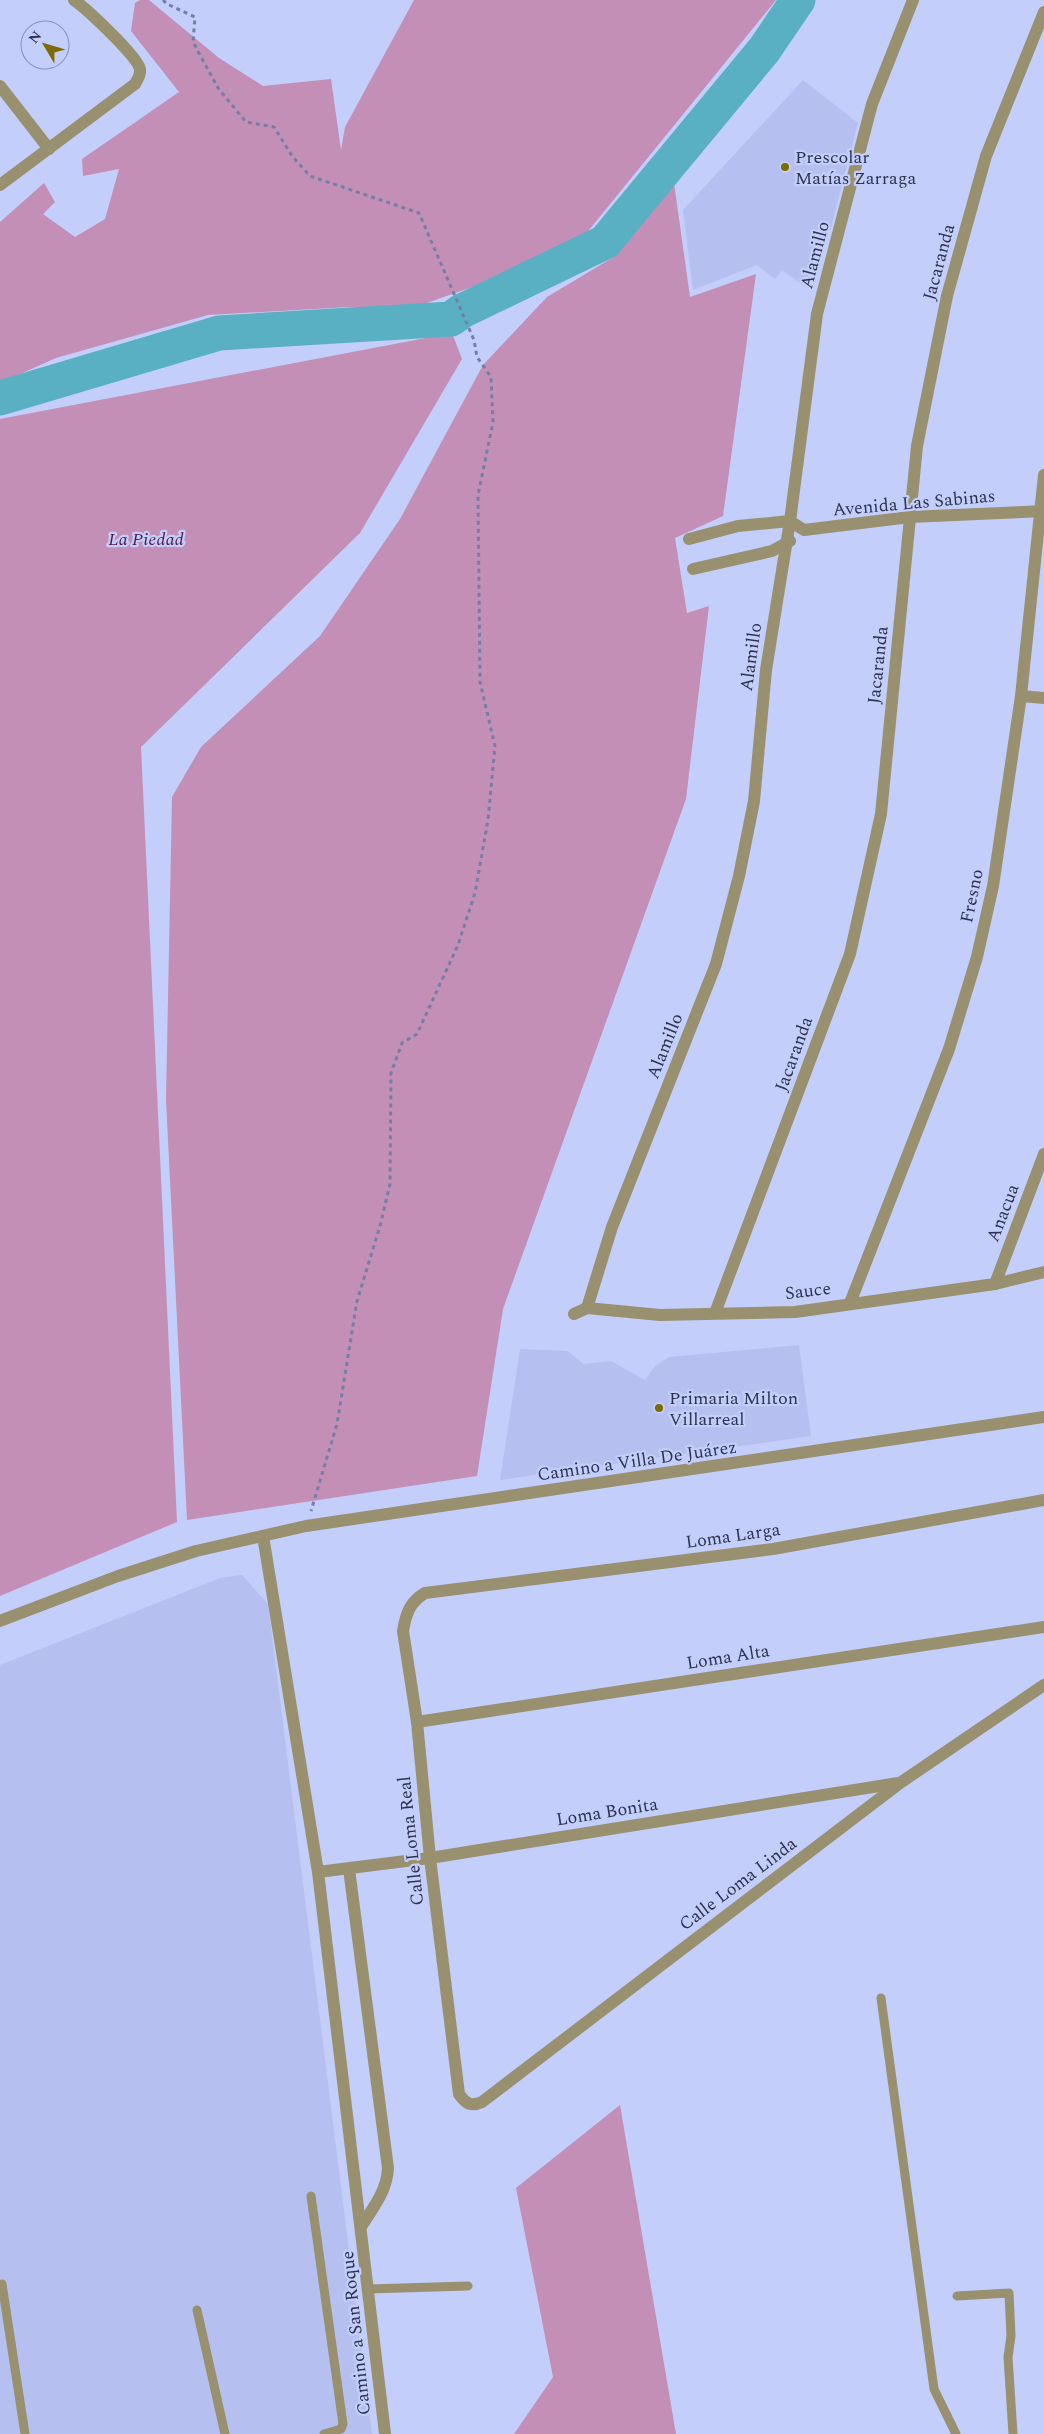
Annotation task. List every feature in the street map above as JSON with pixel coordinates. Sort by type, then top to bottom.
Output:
[{"type":"street","name":"Alamillo","points":[[587,1308],[612,1227],[716,964],[739,876],[754,801],[766,670],[790,521],[817,314],[872,104],[913,0]]},
{"type":"street","points":[[0,185],[135,84],[140,69],[136,60],[80,2]]},
{"type":"street","name":"Jacaranda","points":[[715,1313],[850,954],[880,814],[917,446],[948,296],[986,156],[1044,12]]},
{"type":"street","points":[[0,86],[49,149]]},
{"type":"street","name":"Fresno","points":[[850,1304],[949,1049],[977,957],[993,886],[1021,696],[1043,510],[1044,475]]},
{"type":"street","name":"Avenida Las Sabinas","points":[[804,530],[910,517],[1043,510]]},
{"type":"street","points":[[689,539],[738,526],[790,521],[804,530],[786,544],[772,551],[739,560],[692,568]]},
{"type":"street","points":[[1021,696],[1044,698]]},
{"type":"street","name":"Anacua","points":[[995,1284],[1044,1154]]},
{"type":"street","name":"Sauce","points":[[587,1308],[660,1315],[795,1312],[995,1284],[1044,1272]]},
{"type":"street","points":[[574,1314],[587,1308]]},
{"type":"street","name":"Camino a Villa De Juárez","points":[[0,1621],[118,1576],[196,1551],[306,1526],[1044,1417]]},
{"type":"street","name":"Loma Larga","points":[[425,1593],[773,1549],[1044,1500]]},
{"type":"street","name":"Camino a San Roque","points":[[263,1536],[318,1872],[385,2434]]},
{"type":"street","name":"Calle Loma Real","points":[[425,1593],[416,1599],[410,1607],[403,1631],[417,1722],[430,1858],[459,2094]]},
{"type":"street","name":"Loma Alta","points":[[417,1722],[1044,1627]]},
{"type":"street","name":"Calle Loma Linda","points":[[459,2094],[469,2104],[482,2102],[900,1783],[1044,1685]]},
{"type":"street","name":"Loma Bonita","points":[[318,1872],[430,1858],[900,1783]]},
{"type":"street","points":[[349,1869],[388,2168],[388,2180],[383,2192],[361,2227]]},
{"type":"lane","points":[[881,1998],[934,2389],[956,2434]]},
{"type":"lane","points":[[311,2196],[343,2424],[341,2429],[324,2434]]},
{"type":"lane","points":[[2,2284],[25,2434]]},
{"type":"lane","points":[[368,2289],[468,2286]]},
{"type":"lane","points":[[956,2296],[1009,2293],[1011,2336],[1008,2357],[1013,2434]]},
{"type":"lane","points":[[197,2310],[225,2434]]},
{"type":"path","points":[[163,0],[167,4],[195,17],[193,42],[218,88],[246,122],[274,127],[292,156],[310,176],[420,213],[474,340],[477,358],[491,377],[493,422],[478,495],[480,682],[495,746],[488,820],[475,893],[458,945],[417,1034],[402,1043],[391,1073],[390,1184],[380,1226],[357,1301],[337,1424],[306,1526]]},
{"type":"shaded area","name":"Prescolar Matías Zarraga","points":[[803,80],[858,123],[831,228],[812,253],[808,289],[782,270],[775,279],[757,265],[693,290],[683,210]]},
{"type":"shaded area","name":"Primaria Milton Villarreal","points":[[799,1345],[811,1436],[500,1480],[520,1349],[567,1351],[584,1364],[611,1361],[645,1380],[655,1366],[669,1357]]},
{"type":"shaded area","points":[[242,1575],[268,1604],[372,2434],[0,2434],[0,1665],[220,1578]]},
{"type":"green space","points":[[140,0],[149,0],[219,58],[263,86],[331,79],[341,150],[345,127],[414,0],[776,0],[585,235],[489,281],[410,309],[349,307],[208,315],[56,358],[0,383],[0,222],[44,183],[55,202],[43,214],[75,237],[105,219],[119,169],[83,176],[82,159],[179,92],[131,31],[135,3]]},
{"type":"green space","points":[[674,183],[690,297],[756,274],[723,516],[675,538],[687,613],[709,606],[686,799],[503,1309],[477,1476],[187,1520],[166,1100],[172,797],[201,747],[320,636],[400,519],[483,365],[547,297],[612,258]]},
{"type":"green space","name":"La Piedad","points":[[452,333],[462,359],[360,533],[141,747],[177,1522],[0,1596],[0,419]]},
{"type":"green space","points":[[620,2105],[676,2434],[514,2434],[553,2377],[516,2188]]},
{"type":"waterway","points":[[0,398],[219,333],[451,319],[462,311],[605,242],[764,50],[798,0]]},
{"type":"place","name":"Prescolar Matías Zarraga","points":[[785,167]]},
{"type":"place","name":"Primaria Milton Villarreal","points":[[659,1408]]}]
